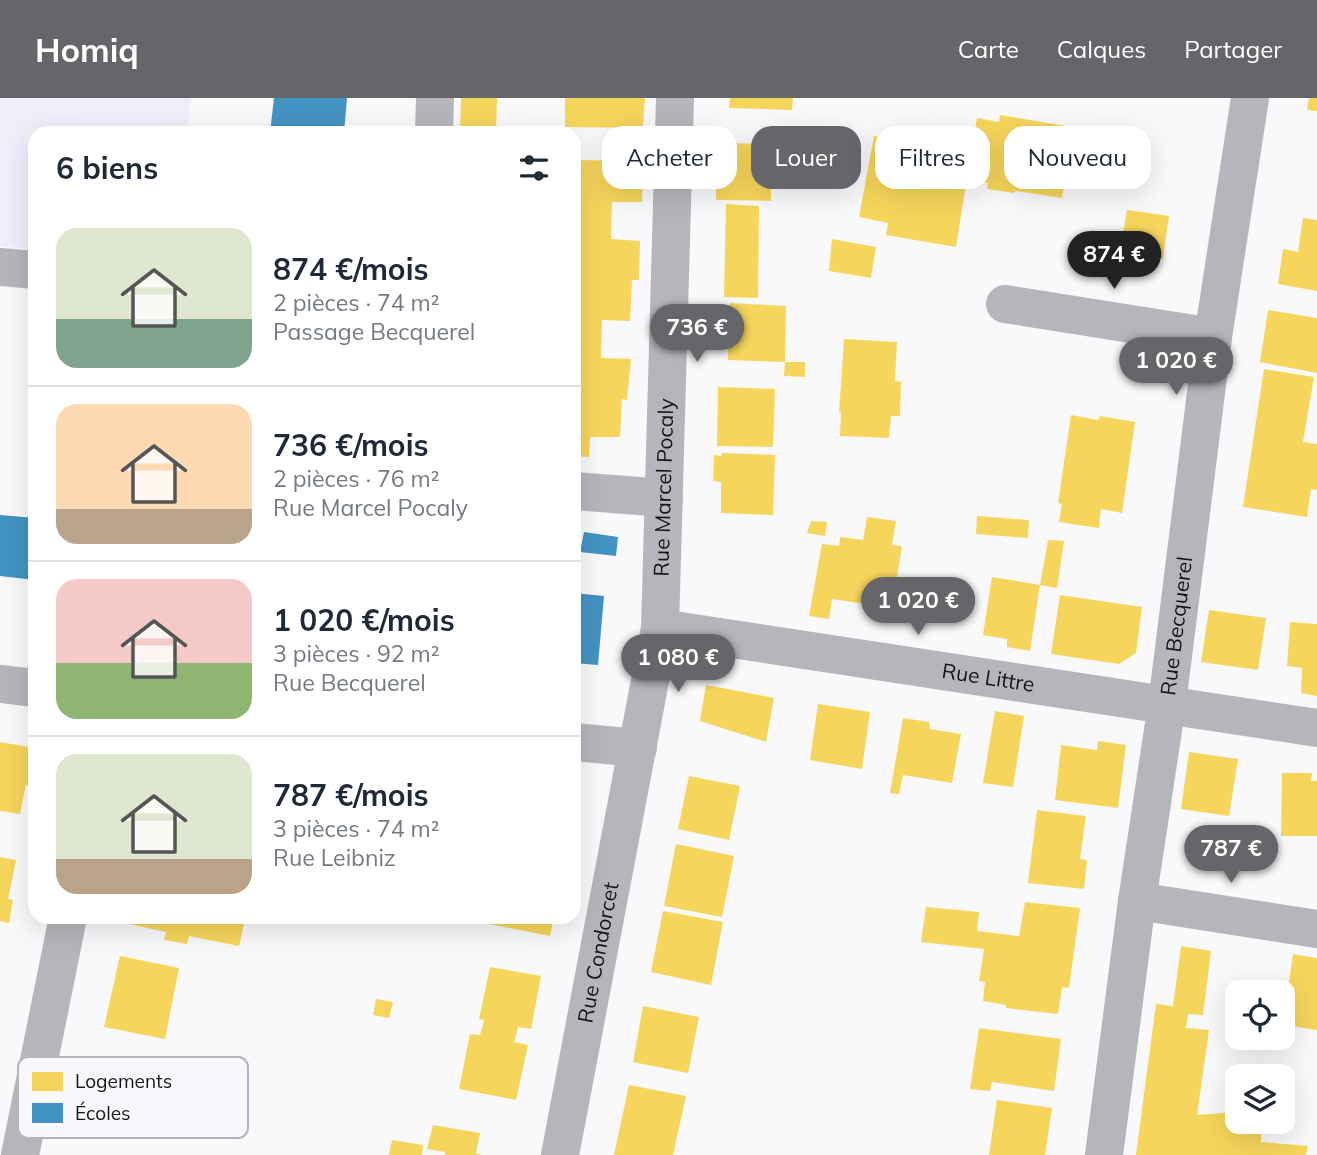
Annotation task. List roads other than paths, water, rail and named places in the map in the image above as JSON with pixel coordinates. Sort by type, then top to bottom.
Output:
[{"type":"street","points":[[434,126],[435,98]]},
{"type":"street","name":"Rue Marcel Pocaly","points":[[638,748],[660,628],[675,98]]},
{"type":"street","name":"Rue Becquerel","points":[[1104,1155],[1136,901],[1167,704],[1213,337],[1250,98]]},
{"type":"street","points":[[0,267],[28,269]]},
{"type":"street","points":[[1005,303],[1213,337]]},
{"type":"street","points":[[581,492],[663,498]]},
{"type":"street","name":"Rue Littre","points":[[660,628],[1317,728]]},
{"type":"street","points":[[0,684],[28,687]]},
{"type":"street","points":[[581,743],[638,748]]},
{"type":"street","name":"Rue Condorcet","points":[[560,1155],[638,748]]},
{"type":"street","points":[[1136,901],[1317,929]]},
{"type":"street","points":[[40,1057],[67,924]]}]
